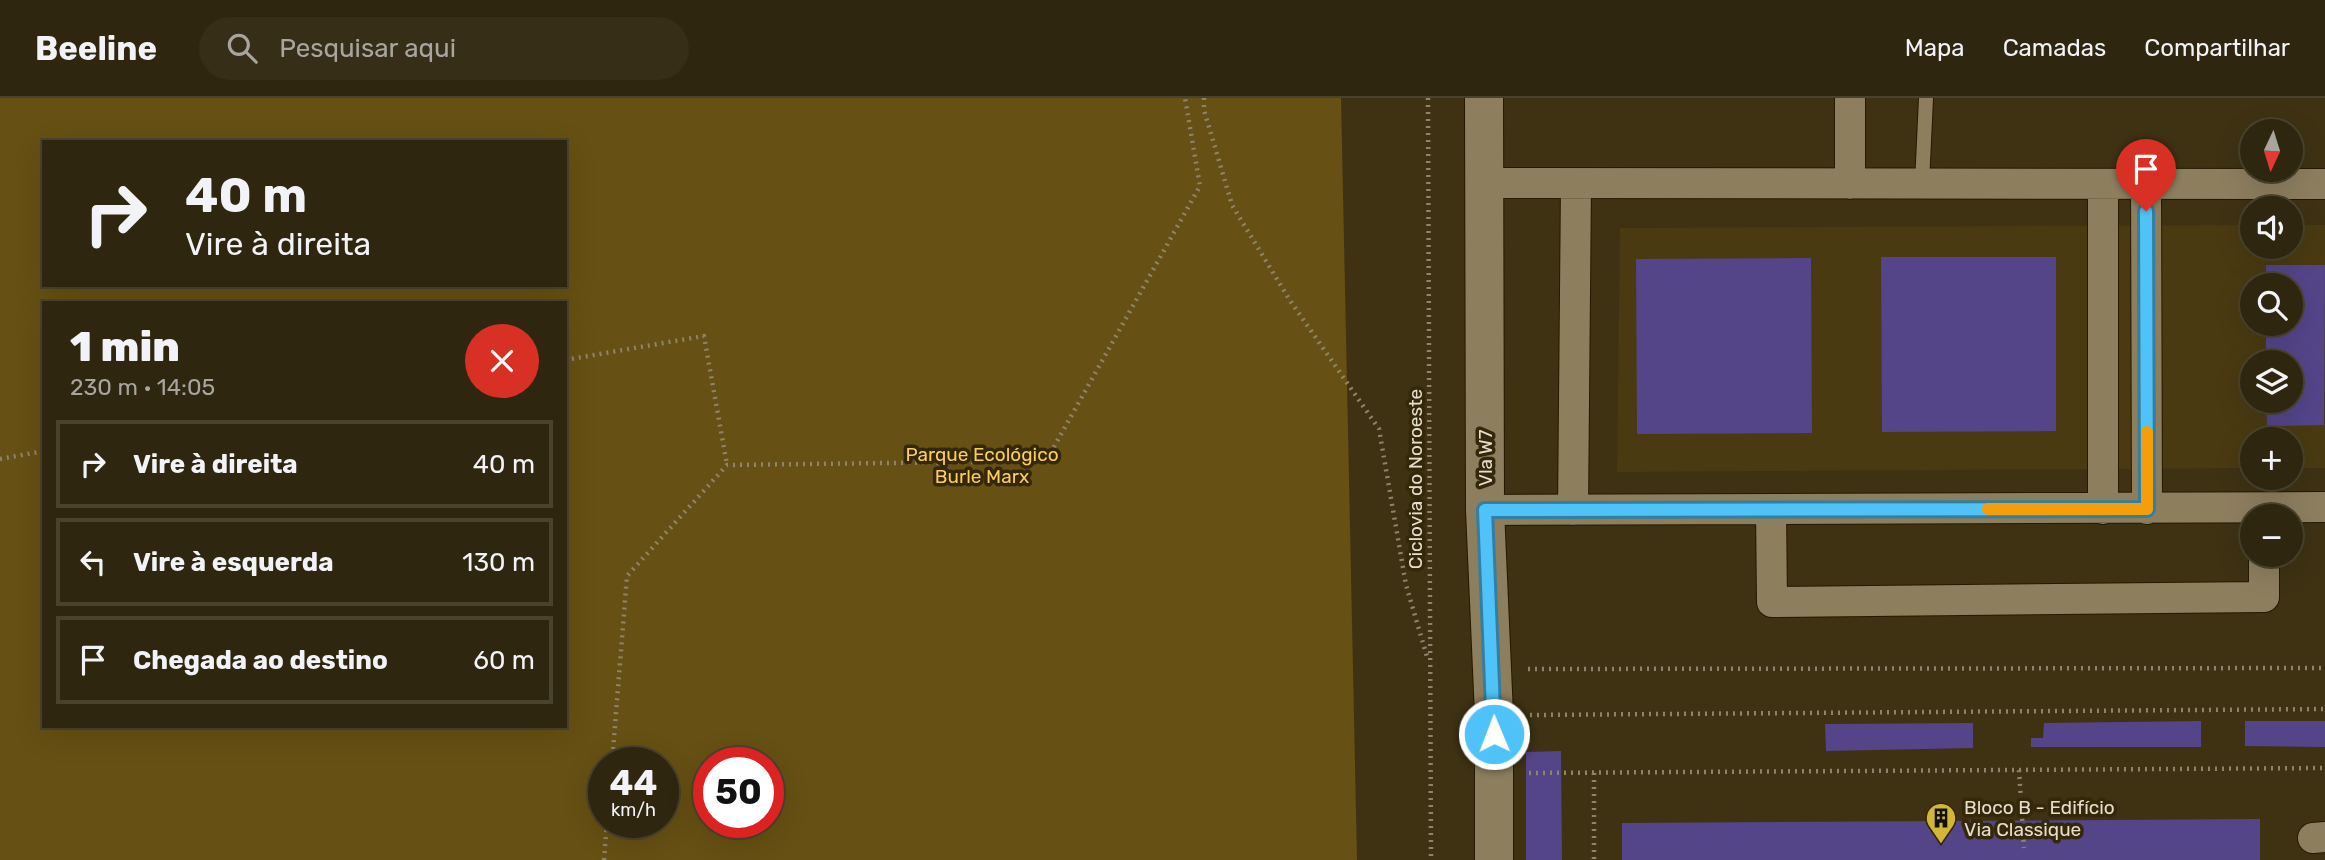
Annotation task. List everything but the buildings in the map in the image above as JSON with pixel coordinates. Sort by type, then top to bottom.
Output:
[{"type":"main road","name":"Vla W7","points":[[1484,98],[1485,510],[1494,715],[1494,860]]},
{"type":"street","points":[[1850,98],[1850,184]]},
{"type":"street","points":[[1484,183],[2325,184]]},
{"type":"street","points":[[1573,510],[1576,184]]},
{"type":"street","points":[[2103,184],[2103,509]]},
{"type":"street","points":[[2146,184],[2147,509]]},
{"type":"street","points":[[2303,508],[2325,507]]},
{"type":"street","points":[[1771,509],[1772,602],[2264,597],[2264,567]]},
{"type":"street","points":[[1485,510],[2240,511]]},
{"type":"lane","points":[[1922,184],[1926,98]]},
{"type":"path","points":[[613,747],[627,576],[727,465],[1046,461],[1200,186],[1185,98]]},
{"type":"path","points":[[1204,98],[1204,110],[1232,205],[1289,299],[1379,429],[1406,585],[1429,665]]},
{"type":"path","name":"Ciclovia do Noroeste","points":[[1428,98],[1432,860]]},
{"type":"path","points":[[567,360],[704,336],[727,465]]},
{"type":"path","points":[[0,459],[42,451]]},
{"type":"path","points":[[1492,669],[2325,668]]},
{"type":"path","points":[[1494,715],[2325,709]]},
{"type":"path","points":[[1494,773],[2325,768]]},
{"type":"path","points":[[2019,770],[2024,848]]},
{"type":"path","points":[[1594,773],[1594,860]]},
{"type":"path","points":[[604,860],[606,838]]},
{"type":"shaded area","points":[[2240,225],[2240,259],[2303,259],[2303,225],[2325,225],[2325,468],[2303,468],[2303,427],[2240,427],[2240,468],[1617,472],[1620,228]]},
{"type":"green space","name":"Parque Ecológico Burle Marx","points":[[0,98],[1341,98],[1357,860],[0,860]]},
{"type":"slow traffic","points":[[1988,509],[2147,509],[2147,432]]},
{"type":"place","name":"Bloco B - Edifício Via Classique","points":[[1941,845]]},
{"type":"route","points":[[1494,734],[1485,510],[2147,509],[2146,211]]}]
